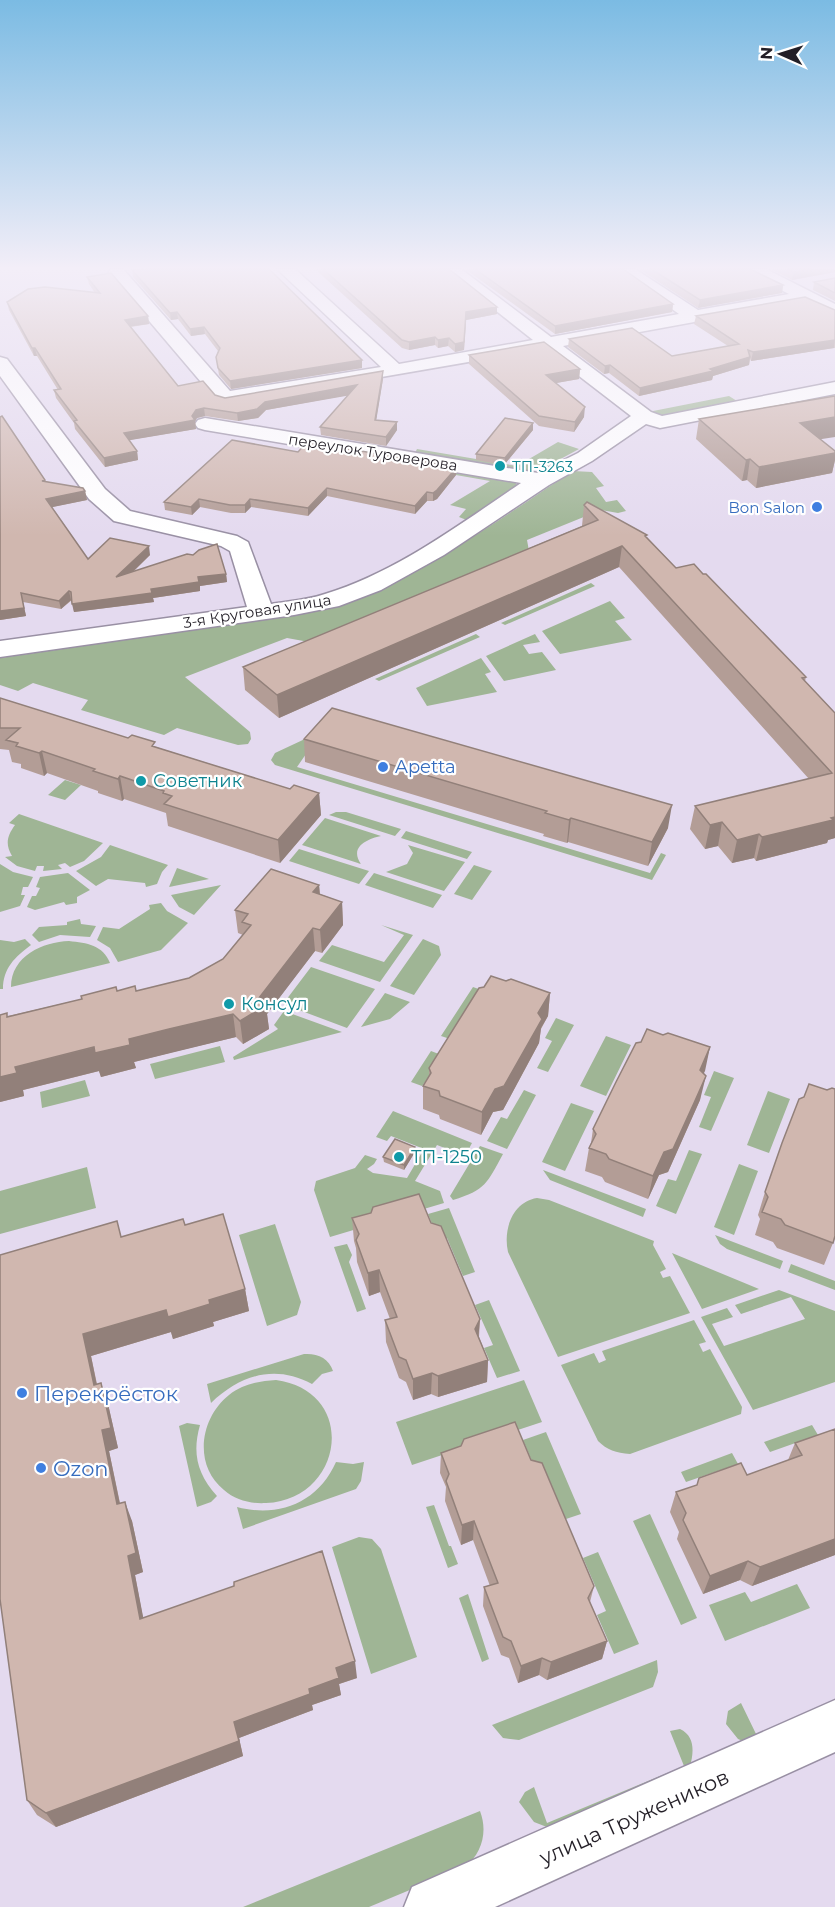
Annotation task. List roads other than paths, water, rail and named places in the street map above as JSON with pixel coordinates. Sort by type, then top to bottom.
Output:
[{"type":"street","points":[[191,358],[225,398],[457,358]]},
{"type":"street","points":[[382,358],[394,369]]},
{"type":"street","points":[[570,358],[644,416],[660,422],[835,388]]},
{"type":"street","points":[[0,363],[97,494],[122,516],[229,541],[240,548],[261,612]]},
{"type":"street","name":"3-я Круговая улица","points":[[0,649],[330,601],[372,585],[436,550],[541,480],[585,457],[644,416]]},
{"type":"street","name":"переулок Туроверова","points":[[205,424],[541,480]]},
{"type":"street","name":"улица Тружеников","points":[[432,1907],[835,1726]]},
{"type":"place","name":"ТП-3263","points":[[500,466]]},
{"type":"place","name":"Bon Salon","points":[[817,507]]},
{"type":"place","name":"Apetta","points":[[383,767]]},
{"type":"place","name":"Советник","points":[[141,781]]},
{"type":"place","name":"Консул","points":[[229,1004]]},
{"type":"place","name":"ТП-1250","points":[[399,1157]]},
{"type":"place","name":"Перекрёсток","points":[[22,1393]]},
{"type":"place","name":"Ozon","points":[[41,1468]]}]
